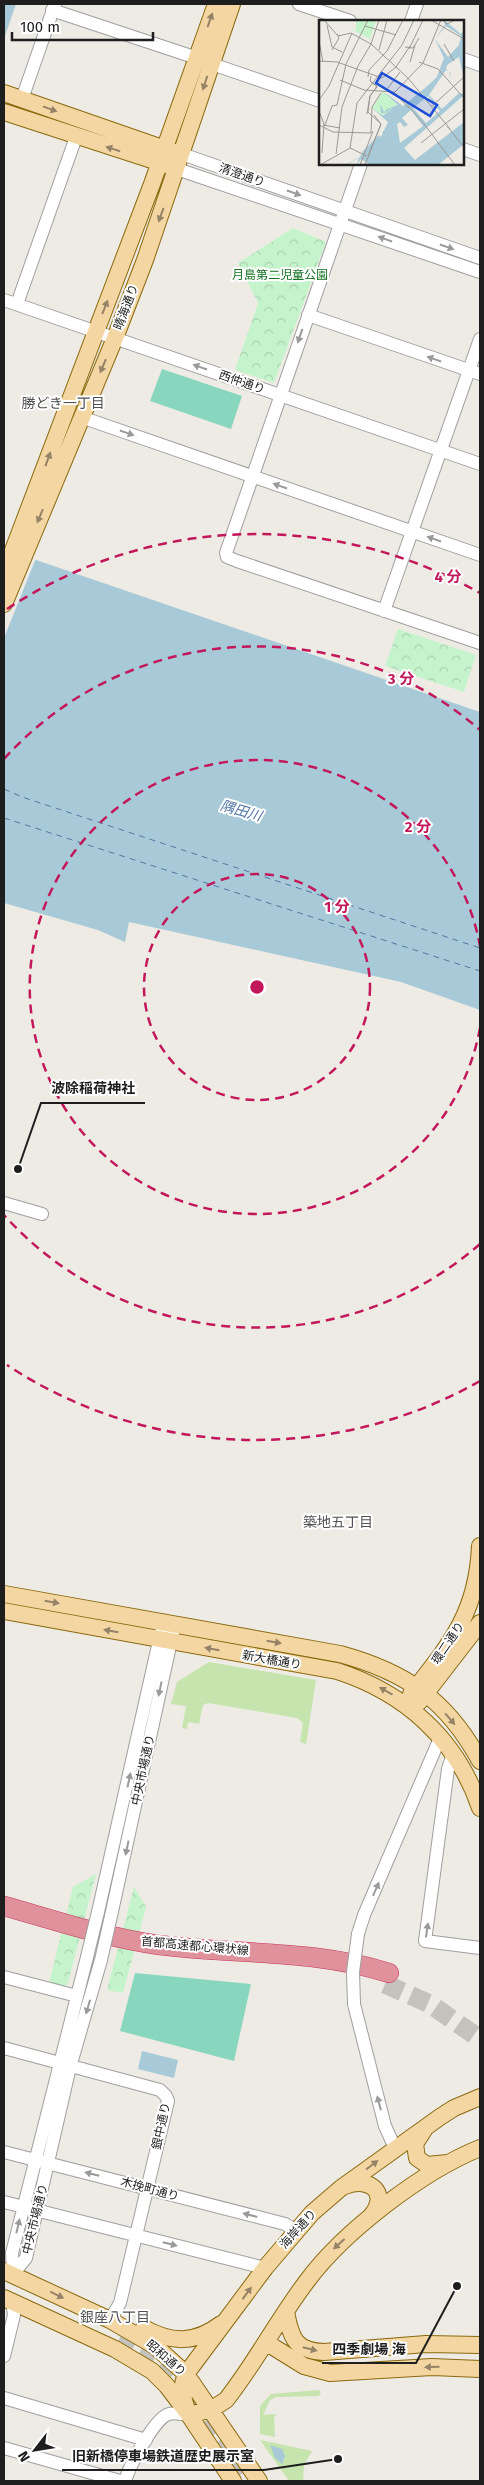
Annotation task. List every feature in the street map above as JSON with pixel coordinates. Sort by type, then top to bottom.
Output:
[{"type":"highway","points":[[4,1895],[142,1931],[257,1952]]},
{"type":"highway","name":"首都高速都心環状線","points":[[4,1906],[138,1942],[257,1952],[344,1962],[387,1979],[318,1970],[156,1956],[4,1917]]},
{"type":"main road","name":"晴海通り","points":[[4,574],[24,540],[82,417],[115,338],[180,161],[216,4]]},
{"type":"main road","name":"晴海通り","points":[[4,604],[24,540],[96,332],[162,156],[204,61],[232,4]]},
{"type":"main road","name":"清澄通り","points":[[4,92],[162,156]]},
{"type":"main road","name":"清澄通り","points":[[4,112],[76,137],[180,161]]},
{"type":"main road","name":"環二通り","points":[[421,1690],[464,1619],[476,1584],[480,1546]]},
{"type":"main road","name":"新大橋通り","points":[[4,1594],[340,1654],[387,1669],[421,1690],[462,1732],[480,1761]]},
{"type":"main road","name":"新大橋通り","points":[[4,1611],[337,1672],[377,1687],[408,1706],[440,1738],[453,1754],[471,1785],[480,1808]]},
{"type":"main road","name":"環二通り","points":[[408,1706],[480,1623]]},
{"type":"main road","name":"海岸通り","points":[[186,2374],[265,2268],[296,2230],[341,2188],[395,2148],[454,2108],[480,2098]]},
{"type":"main road","points":[[427,2126],[415,2144],[417,2158],[421,2162],[432,2166],[452,2162]]},
{"type":"main road","points":[[186,2374],[182,2386],[183,2399],[188,2415],[212,2409],[226,2400],[324,2259],[367,2222],[415,2185],[452,2162],[480,2148]]},
{"type":"main road","points":[[341,2188],[353,2183],[366,2183],[376,2191],[379,2204],[367,2222]]},
{"type":"main road","name":"昭和通り","points":[[8,2272],[110,2320],[155,2346],[186,2374],[212,2409],[259,2481]]},
{"type":"main road","points":[[7,2296],[34,2300],[118,2342]]},
{"type":"main road","name":"昭和通り","points":[[7,2296],[136,2360],[152,2371],[167,2386],[233,2481]]},
{"type":"main road","points":[[286,2312],[291,2335],[295,2342],[308,2350],[324,2352],[447,2343],[480,2345]]},
{"type":"main road","points":[[110,2320],[143,2327],[157,2335],[175,2341],[193,2338],[205,2333],[230,2316]]},
{"type":"main road","points":[[267,2343],[304,2366],[330,2373],[432,2367],[480,2369]]},
{"type":"main road","points":[[226,2400],[225,2412],[229,2435]]},
{"type":"street","points":[[299,4],[347,20]]},
{"type":"street","points":[[411,20],[417,4]]},
{"type":"street","points":[[22,99],[53,7],[319,101]]},
{"type":"street","points":[[464,59],[480,65]]},
{"type":"street","points":[[17,304],[57,178],[76,137]]},
{"type":"street","points":[[464,149],[480,155]]},
{"type":"street","name":"清澄通り","points":[[180,161],[344,211],[480,258]]},
{"type":"street","name":"清澄通り","points":[[180,161],[340,224],[480,272]]},
{"type":"street","points":[[361,165],[226,549],[227,557],[480,643]]},
{"type":"street","name":"西仲通り","points":[[4,300],[480,464]]},
{"type":"street","points":[[308,315],[475,372]]},
{"type":"street","points":[[384,611],[441,450],[475,372],[480,339]]},
{"type":"street","points":[[82,417],[480,554]]},
{"type":"street","points":[[4,1203],[42,1214]]},
{"type":"street","name":"中央市場通り","points":[[8,2272],[26,2258],[38,2211],[77,1996],[169,1622]]},
{"type":"street","name":"中央市場通り","points":[[8,2272],[35,2160],[64,2066],[101,1960],[165,1640]]},
{"type":"street","points":[[395,2148],[385,2126],[354,2004],[353,1972],[358,1934],[364,1915],[440,1738]]},
{"type":"street","points":[[453,1754],[448,1769],[425,1941],[480,1948]]},
{"type":"street","points":[[4,1977],[77,1996]]},
{"type":"street","name":"銀中通り","points":[[4,2048],[64,2066],[160,2090],[168,2101],[120,2303],[110,2320]]},
{"type":"street","name":"木挽町通り","points":[[4,2152],[285,2224],[296,2230]]},
{"type":"street","points":[[4,2202],[265,2268]]},
{"type":"street","points":[[4,2356],[14,2315],[7,2296]]},
{"type":"street","points":[[4,2398],[146,2440]]},
{"type":"street","points":[[125,2481],[134,2458],[146,2440],[168,2414],[188,2415]]},
{"type":"street","points":[[4,2448],[120,2481]]},
{"type":"green space","name":"月島第二児童公園","points":[[293,228],[326,242],[274,383],[235,370],[258,303],[238,263]]},
{"type":"green space","points":[[162,369],[242,396],[231,429],[150,401]]},
{"type":"green space","points":[[398,629],[476,655],[464,692],[385,666]]},
{"type":"green space","points":[[209,1662],[316,1680],[306,1744],[300,1742],[303,1723],[297,1718],[208,1703],[203,1705],[199,1724],[188,1722],[187,1729],[182,1728],[186,1706],[171,1704],[177,1682]]},
{"type":"green space","points":[[96,1874],[68,1983],[64,1988],[49,1983],[73,1887]]},
{"type":"green space","points":[[134,1887],[146,1907],[123,1993],[107,1990]]},
{"type":"green space","points":[[135,1973],[251,1984],[234,2061],[120,2031]]},
{"type":"green space","points":[[319,2390],[321,2393],[318,2396],[276,2397],[270,2400],[263,2415],[276,2414],[274,2419],[275,2437],[260,2434],[260,2406],[271,2394]]},
{"type":"green space","points":[[260,2440],[312,2451],[304,2465],[303,2481],[289,2481]]},
{"type":"water","points":[[4,4],[16,4],[4,39]]},
{"type":"water","name":"隅田川","points":[[4,549],[480,712],[480,1010],[401,982],[129,922],[125,942],[98,930],[4,903]]},
{"type":"water","points":[[142,2051],[178,2060],[174,2078],[138,2069]]},
{"type":"water","points":[[270,2445],[282,2449],[285,2456],[282,2464],[275,2458]]},
{"type":"pier","points":[[4,547],[36,558],[4,638]]},
{"type":"ferry route","points":[[4,789],[22,797],[480,948]]},
{"type":"ferry route","points":[[4,818],[480,971]]},
{"type":"tunnel","points":[[385,1984],[430,2004],[480,2039]]},
{"type":"tunnel","points":[[118,2342],[152,2360],[174,2380],[196,2407],[243,2481]]},
{"type":"place","name":"波除稲荷神社","points":[[18,1169]]},
{"type":"place","name":"四季劇場 海","points":[[457,2286]]},
{"type":"place","name":"旧新橋停車場鉄道歴史展示室","points":[[338,2459]]},
{"type":"district","name":"勝どき一丁目","points":[[63,403]]},
{"type":"district","name":"築地五丁目","points":[[338,1522]]},
{"type":"district","name":"銀座八丁目","points":[[115,2317]]}]
